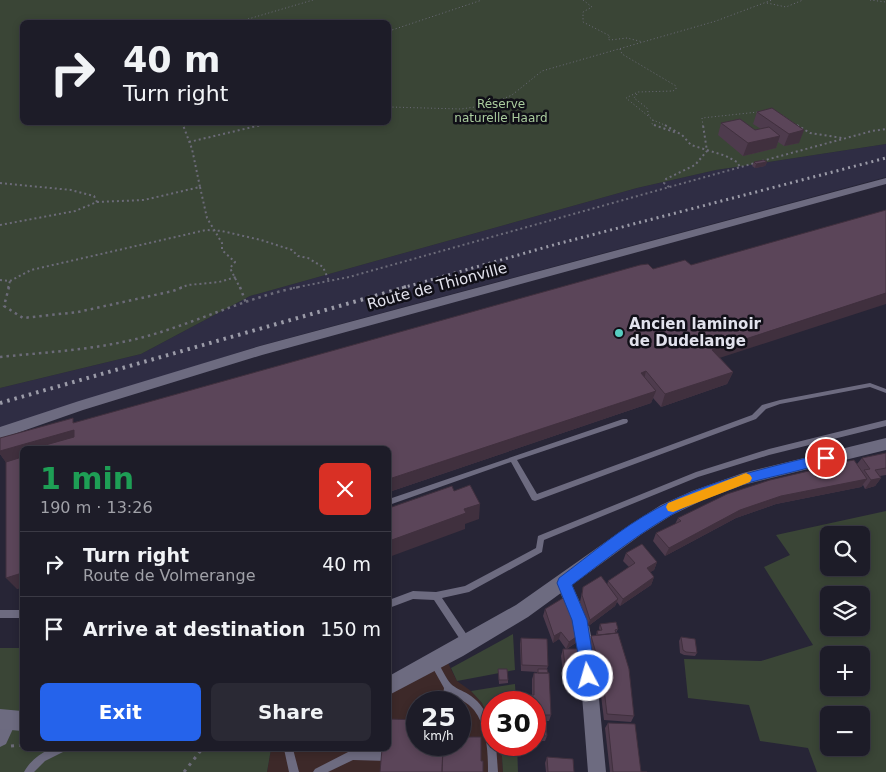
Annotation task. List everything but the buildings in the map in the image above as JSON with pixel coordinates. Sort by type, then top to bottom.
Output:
[{"type":"main road","name":"Route de Thionville","points":[[0,433],[79,406],[260,351],[886,181]]},
{"type":"main road","points":[[391,685],[468,644],[564,583],[659,514],[682,502],[732,482],[788,466],[885,445]]},
{"type":"street","points":[[564,583],[580,620],[587,657],[597,772]]},
{"type":"street","points":[[0,738],[10,720]]},
{"type":"lane","points":[[513,459],[535,498],[754,417],[764,408],[780,402],[870,385],[886,391]]},
{"type":"lane","points":[[391,501],[625,421]]},
{"type":"lane","points":[[391,603],[413,595],[436,596],[466,589],[539,550],[541,538],[696,475],[769,452],[886,423]]},
{"type":"lane","points":[[436,596],[468,644]]},
{"type":"lane","points":[[0,614],[20,614]]},
{"type":"lane","points":[[434,662],[448,686],[476,707],[485,723],[493,753],[493,772]]},
{"type":"lane","points":[[447,691],[448,686]]},
{"type":"lane","points":[[29,772],[34,764],[55,751]]},
{"type":"lane","points":[[289,751],[294,772]]},
{"type":"lane","points":[[318,772],[356,752],[397,756]]},
{"type":"lane","points":[[428,756],[432,772]]},
{"type":"path","points":[[245,20],[313,0]]},
{"type":"path","points":[[391,30],[482,0]]},
{"type":"path","points":[[583,0],[592,7],[583,12],[583,22],[617,40],[628,38],[643,42]]},
{"type":"path","points":[[391,106],[483,107],[502,101],[542,71],[734,16],[772,0]]},
{"type":"path","points":[[766,3],[786,7],[803,0]]},
{"type":"path","points":[[870,0],[886,2]]},
{"type":"path","points":[[620,48],[622,54],[676,86],[676,89],[673,91],[638,92],[626,98],[653,120],[682,135],[691,145],[733,159],[740,167]]},
{"type":"path","points":[[638,92],[634,98],[647,108],[649,116]]},
{"type":"path","points":[[669,187],[664,183],[666,179],[695,165],[707,151],[702,118],[761,111]]},
{"type":"path","points":[[782,116],[789,118],[806,131],[817,135],[837,136],[843,139]]},
{"type":"path","points":[[653,120],[652,124],[682,135]]},
{"type":"path","points":[[183,125],[207,218],[222,243],[222,250],[235,262],[230,268],[236,277],[246,303]]},
{"type":"path","points":[[188,142],[205,136],[237,132],[258,125]]},
{"type":"path","points":[[0,357],[104,346],[124,342],[275,292],[330,281],[740,167],[886,129]]},
{"type":"path","points":[[0,183],[83,192],[94,196],[97,202]]},
{"type":"path","points":[[0,225],[75,211],[97,202],[144,200],[200,187]]},
{"type":"path","points":[[0,280],[10,281],[32,270],[206,230],[262,240],[292,250],[298,256],[308,258],[323,267],[330,281]]},
{"type":"path","points":[[10,281],[4,306],[22,318],[78,312],[173,291],[188,285],[219,282],[236,277]]},
{"type":"path","points":[[184,772],[200,751]]},
{"type":"shaded area","points":[[886,144],[886,177],[259,346],[0,428],[0,388],[141,354],[250,296],[637,188],[716,170]]},
{"type":"shaded area","points":[[445,657],[457,681],[471,691],[481,702],[481,756],[502,756],[503,772],[267,772],[271,751],[391,751],[391,685]]},
{"type":"green space","name":"Réserve naturelle Haard","points":[[0,0],[886,0],[886,144],[716,170],[637,188],[250,296],[141,354],[0,388]]},
{"type":"green space","points":[[886,511],[886,772],[817,772],[808,748],[760,741],[749,705],[688,698],[684,659],[761,661],[813,645],[764,567],[790,555],[776,535]]},
{"type":"green space","points":[[513,634],[515,670],[457,681],[451,668]]},
{"type":"green space","points":[[0,648],[20,648],[20,751],[271,751],[267,772],[0,772]]},
{"type":"green space","points":[[515,684],[515,691],[481,691],[481,702],[471,691]]},
{"type":"green space","points":[[517,756],[518,772],[503,772],[502,757]]},
{"type":"railway","points":[[402,288],[557,244],[886,158]]},
{"type":"railway","points":[[0,403],[406,287]]},
{"type":"slow traffic","points":[[673,507],[746,478]]},
{"type":"place","name":"Ancien laminoir de Dudelange","points":[[619,333]]},
{"type":"route","points":[[588,676],[587,657],[580,620],[564,583],[629,534],[659,514],[682,502],[732,482],[788,466],[826,458]]}]
